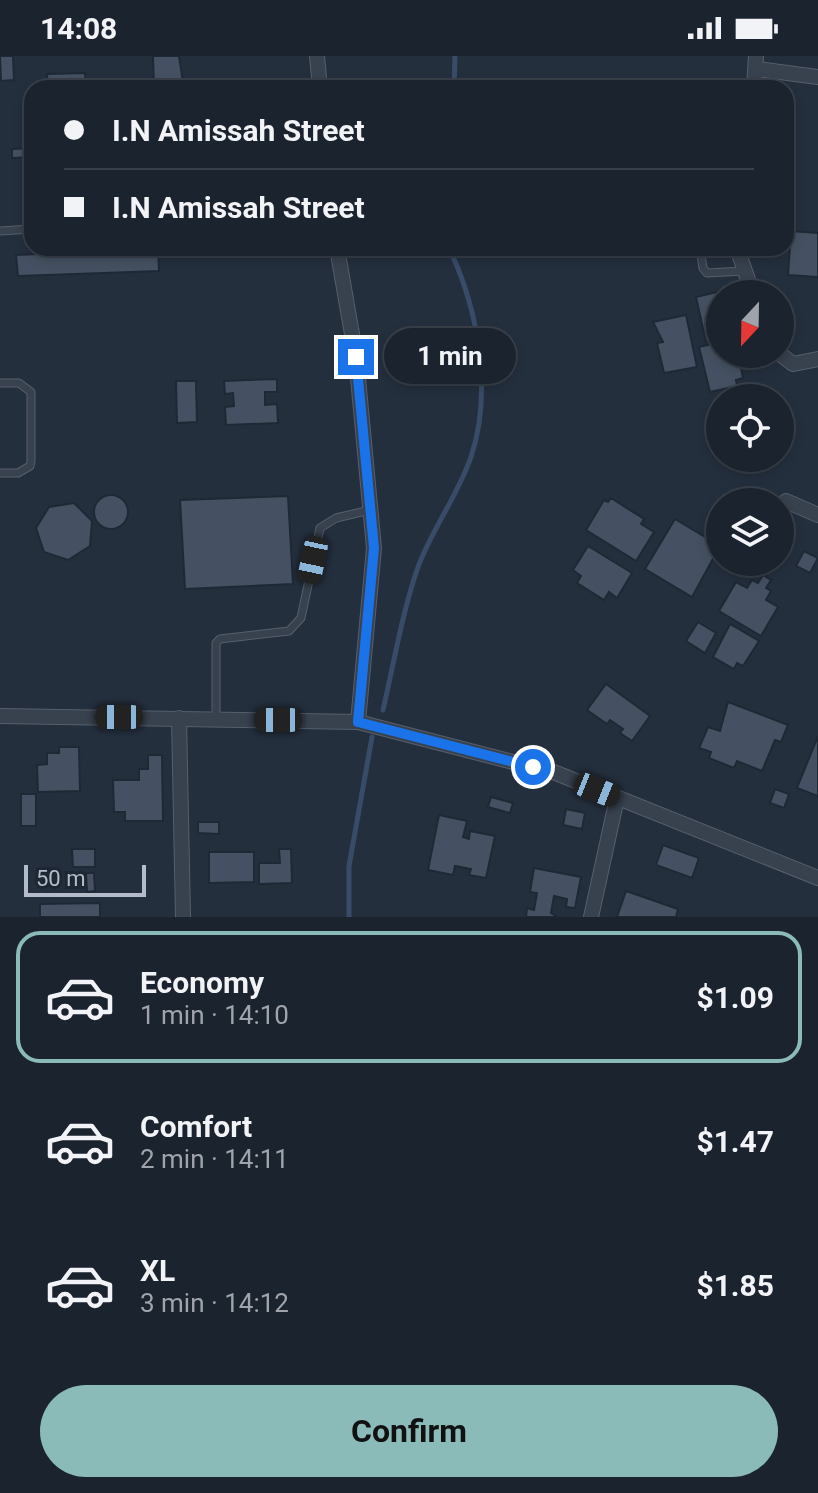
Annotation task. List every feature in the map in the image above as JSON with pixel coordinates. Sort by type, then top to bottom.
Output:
[{"type":"street","points":[[317,56],[319,80]]},
{"type":"street","points":[[756,63],[818,77]]},
{"type":"street","points":[[338,256],[356,357],[374,548],[358,722]]},
{"type":"street","points":[[739,256],[748,280]]},
{"type":"street","points":[[794,364],[818,359]]},
{"type":"street","points":[[794,504],[818,515]]},
{"type":"street","points":[[0,716],[358,722],[556,773],[818,878]]},
{"type":"street","points":[[179,718],[183,917]]},
{"type":"street","points":[[591,917],[617,798]]},
{"type":"lane","points":[[0,231],[24,230]]},
{"type":"lane","points":[[702,256],[707,273],[744,271]]},
{"type":"lane","points":[[0,383],[19,383],[31,392],[31,461],[30,466],[18,473],[0,473]]},
{"type":"lane","points":[[216,719],[216,643],[220,639],[289,631],[301,618],[320,528],[336,518],[372,510]]},
{"type":"building","points":[[0,56],[13,56],[14,80],[1,81]]},
{"type":"building","points":[[153,56],[179,56],[183,80],[154,80]]},
{"type":"building","points":[[85,73],[85,80],[47,80],[47,74]]},
{"type":"building","points":[[24,148],[24,157],[12,158],[12,149]]},
{"type":"building","points":[[794,231],[818,233],[818,277],[788,275],[789,256],[794,256]]},
{"type":"building","points":[[16,255],[158,256],[159,271],[18,276]]},
{"type":"building","points":[[706,295],[706,342],[696,297]]},
{"type":"building","points":[[686,315],[697,367],[664,373],[657,343],[663,342],[653,322]]},
{"type":"building","points":[[706,345],[706,368],[741,368],[743,378],[736,380],[737,384],[708,384],[699,347]]},
{"type":"building","points":[[277,379],[277,392],[265,392],[265,405],[277,404],[278,423],[226,425],[225,407],[234,406],[233,393],[225,394],[224,381]]},
{"type":"building","points":[[176,381],[196,381],[197,422],[177,423]]},
{"type":"building","points":[[111,495],[123,500],[128,512],[123,524],[111,529],[99,524],[94,512],[99,500]]},
{"type":"building","points":[[288,496],[293,584],[185,589],[180,500]]},
{"type":"building","points":[[611,498],[644,519],[641,524],[654,532],[636,561],[586,530],[604,500],[608,502]]},
{"type":"building","points":[[74,503],[92,521],[90,546],[68,560],[44,552],[36,528],[49,507]]},
{"type":"building","points":[[675,519],[706,538],[706,572],[692,597],[645,569]]},
{"type":"building","points":[[588,546],[632,573],[617,598],[609,592],[604,600],[577,583],[581,576],[573,570]]},
{"type":"building","points":[[804,551],[818,558],[810,573],[796,566]]},
{"type":"building","points":[[762,576],[771,580],[766,588],[771,591],[766,600],[778,607],[761,636],[719,611],[736,582],[747,588],[752,580],[758,583]]},
{"type":"building","points":[[698,622],[716,633],[705,653],[686,641]]},
{"type":"building","points":[[730,624],[759,641],[743,666],[737,663],[734,669],[713,657]]},
{"type":"building","points":[[606,684],[650,716],[632,741],[620,733],[623,729],[610,720],[607,724],[587,710]]},
{"type":"building","points":[[728,702],[788,725],[781,742],[775,740],[762,771],[737,761],[734,768],[709,758],[711,752],[699,748],[708,727],[720,731]]},
{"type":"building","points":[[818,736],[818,796],[797,788]]},
{"type":"building","points":[[59,747],[79,747],[80,791],[38,792],[37,765],[47,764],[47,753],[59,753]]},
{"type":"building","points":[[148,755],[162,755],[163,821],[125,821],[125,812],[114,812],[113,780],[139,780],[139,769],[148,769]]},
{"type":"building","points":[[775,789],[789,794],[784,808],[770,803]]},
{"type":"building","points":[[21,794],[36,794],[36,826],[21,826]]},
{"type":"building","points":[[491,797],[513,803],[510,813],[488,807]]},
{"type":"building","points":[[566,809],[585,813],[582,829],[563,825]]},
{"type":"building","points":[[439,815],[467,821],[463,837],[469,839],[470,831],[495,836],[486,878],[469,875],[471,869],[455,866],[453,875],[428,870]]},
{"type":"building","points":[[198,822],[219,822],[219,834],[198,833]]},
{"type":"building","points":[[663,845],[699,858],[692,878],[656,865]]},
{"type":"building","points":[[72,849],[95,849],[95,867],[73,867]]},
{"type":"building","points":[[279,849],[291,849],[292,883],[259,884],[259,863],[280,863]]},
{"type":"building","points":[[209,852],[254,852],[254,882],[209,883]]},
{"type":"building","points":[[534,868],[581,877],[575,908],[566,907],[567,899],[554,896],[551,913],[558,917],[526,917],[527,908],[534,910],[537,893],[530,892]]},
{"type":"building","points":[[86,873],[94,873],[95,891],[87,892]]},
{"type":"building","points":[[626,891],[678,909],[676,917],[617,917]]},
{"type":"building","points":[[100,903],[100,917],[40,917],[40,904]]},
{"type":"waterway","points":[[454,80],[455,56]]},
{"type":"waterway","points":[[383,710],[412,584],[430,539],[466,471],[478,432],[481,405],[479,351],[468,297],[452,256]]},
{"type":"waterway","points":[[349,917],[349,866],[372,737]]},
{"type":"route","points":[[356,357],[374,548],[358,722],[533,767]]}]
